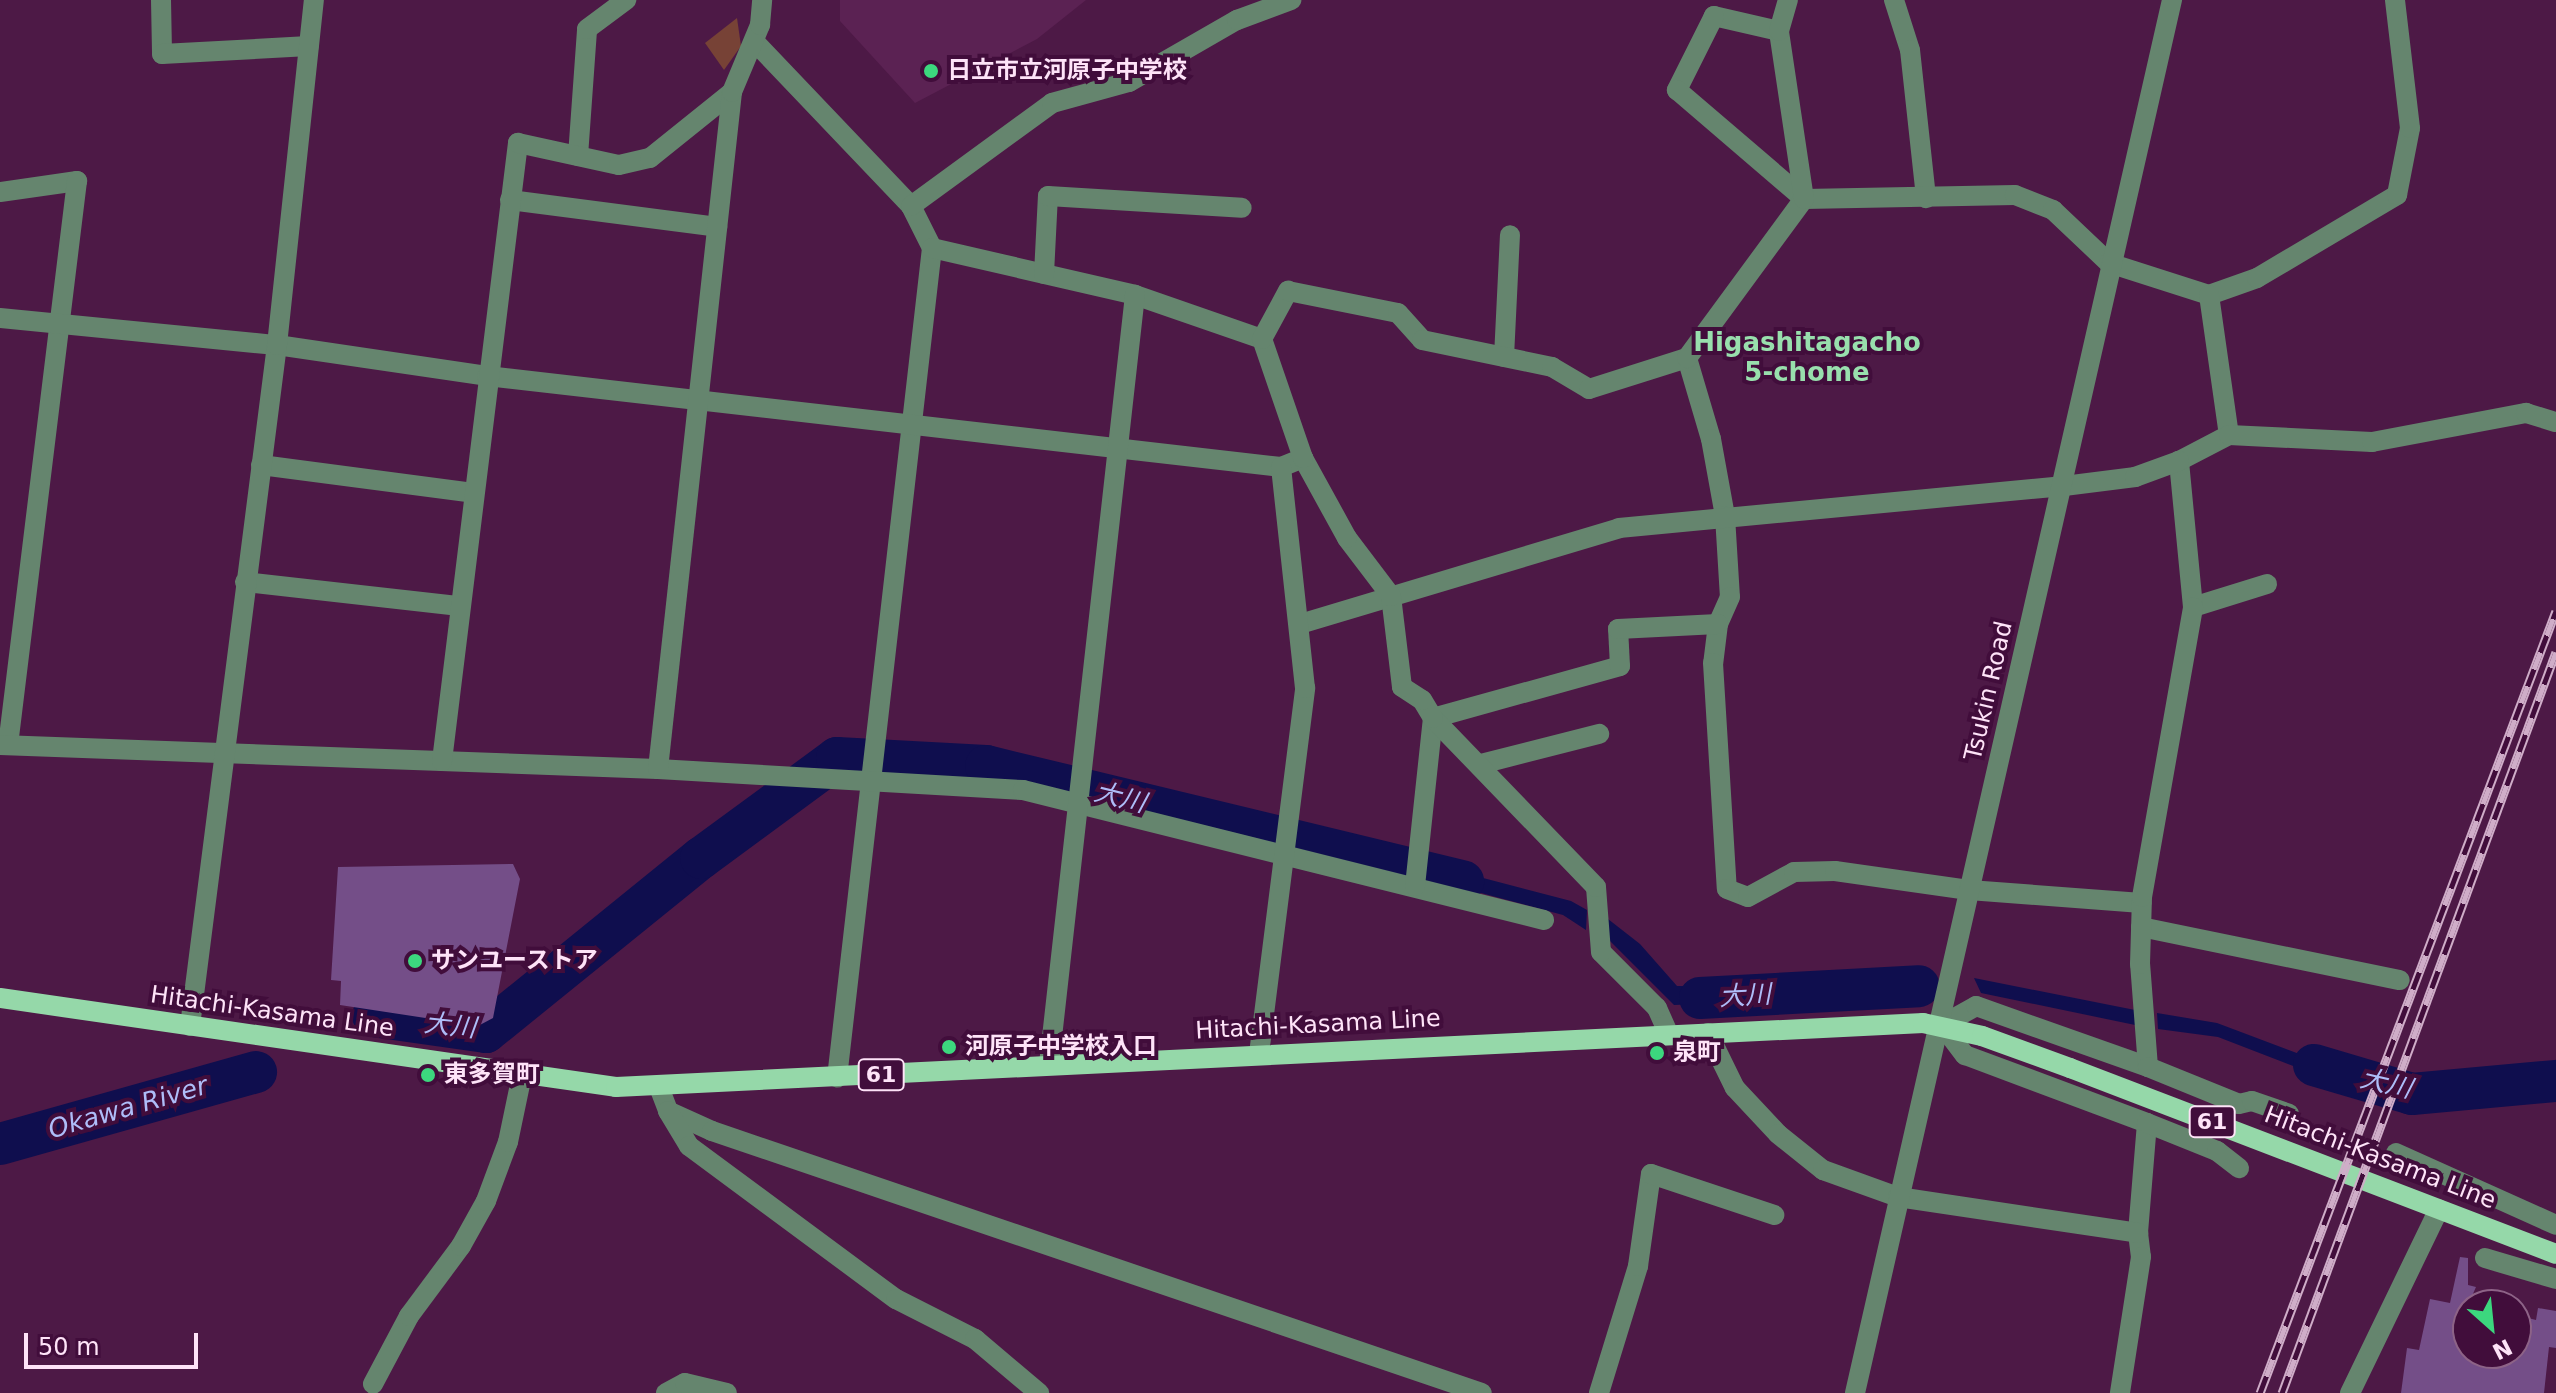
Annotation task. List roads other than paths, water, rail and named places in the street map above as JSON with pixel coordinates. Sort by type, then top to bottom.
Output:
[{"type":"main road","name":"Hitachi-Kasama Line","points":[[0,998],[522,1075],[659,1087],[1895,1021],[1942,1025],[2070,1068],[2556,1254]]},
{"type":"street","points":[[161,0],[162,54],[309,46]]},
{"type":"street","points":[[190,1026],[222,756],[277,345],[314,0]]},
{"type":"street","points":[[578,156],[587,29],[626,0]]},
{"type":"street","points":[[658,769],[732,92],[754,41],[762,0]]},
{"type":"street","points":[[911,206],[1052,103],[1129,82],[1237,20],[1291,0]]},
{"type":"street","points":[[1669,1035],[1657,1008],[1601,952],[1596,887],[1481,764],[1433,718],[1422,700],[1402,687],[1391,596],[1347,538],[1303,458],[1262,339],[1288,291],[1398,313],[1422,340],[1552,367],[1589,389],[1687,358],[1804,199],[1779,31],[1788,0]]},
{"type":"street","points":[[1894,0],[1910,50],[1926,198]]},
{"type":"street","name":"Tsukin Road","points":[[1855,1393],[1898,1197],[1942,1025],[1969,890],[2064,486],[2109,263],[2172,0]]},
{"type":"street","points":[[1779,31],[1714,16],[1677,90],[1804,199],[2015,195],[2053,210],[2109,263],[2209,295],[2257,278],[2397,195],[2410,128],[2395,0]]},
{"type":"street","points":[[754,41],[911,206],[932,248],[870,767],[837,1078]]},
{"type":"street","points":[[442,761],[518,143],[619,165],[650,158],[732,92]]},
{"type":"street","points":[[0,192],[77,181],[4,745],[222,756],[658,769],[826,779],[870,767],[1023,790],[1079,792],[1416,875],[1544,920]]},
{"type":"street","points":[[1044,274],[1048,196],[1242,208]]},
{"type":"street","points":[[510,200],[717,227]]},
{"type":"street","points":[[1504,357],[1510,235]]},
{"type":"street","points":[[932,248],[1135,295],[1262,339]]},
{"type":"street","points":[[1049,1064],[1121,449],[1135,295]]},
{"type":"street","points":[[2209,295],[2229,435]]},
{"type":"street","points":[[0,318],[277,345],[487,376],[1281,467],[1303,458]]},
{"type":"street","points":[[1687,358],[1711,439],[1725,516],[1730,597],[1718,624],[1713,663],[1727,889],[1748,897],[1794,872],[1835,871],[1969,890],[2142,903]]},
{"type":"street","points":[[1300,624],[1619,528],[2135,477],[2179,461],[2229,435],[2372,442],[2526,413],[2556,422]]},
{"type":"street","points":[[2148,1067],[2148,1021],[2140,964],[2142,903],[2193,607],[2179,461]]},
{"type":"street","points":[[261,465],[473,493]]},
{"type":"street","points":[[1259,1054],[1305,688],[1281,467]]},
{"type":"street","points":[[245,582],[460,606]]},
{"type":"street","points":[[2193,607],[2267,584]]},
{"type":"street","points":[[1433,718],[1620,666],[1618,629],[1718,624]]},
{"type":"street","points":[[1416,875],[1433,718]]},
{"type":"street","points":[[1481,764],[1599,734]]},
{"type":"street","points":[[2141,927],[2400,980]]},
{"type":"street","points":[[2239,1168],[2217,1151],[1965,1055],[1942,1025],[1976,1006],[2148,1067],[2239,1104],[2252,1101],[2289,1114]]},
{"type":"street","points":[[1708,1033],[1735,1088],[1778,1134],[1823,1170],[1898,1197],[2138,1233]]},
{"type":"street","points":[[373,1384],[409,1316],[461,1246],[486,1201],[508,1142],[522,1075]]},
{"type":"street","points":[[659,1087],[668,1111],[689,1146],[896,1299],[975,1339],[1039,1393]]},
{"type":"street","points":[[668,1111],[712,1131],[1482,1393]]},
{"type":"street","points":[[2120,1393],[2141,1257],[2138,1233],[2147,1123]]},
{"type":"street","points":[[2396,1153],[2556,1225]]},
{"type":"street","points":[[1599,1393],[1638,1266],[1651,1174],[1774,1215]]},
{"type":"street","points":[[2350,1393],[2439,1209]]},
{"type":"street","points":[[2485,1258],[2556,1279]]},
{"type":"street","points":[[666,1393],[685,1383],[727,1393]]},
{"type":"water","points":[[1426,863],[1571,901],[1587,910],[1586,930],[1563,915],[1425,878]]},
{"type":"water","points":[[1608,919],[1640,944],[1677,986],[1754,987],[1756,1002],[1674,1005],[1609,940]]},
{"type":"water","points":[[1917,977],[1917,991],[1768,1002],[1768,985]]},
{"type":"water","points":[[1974,978],[2140,1011],[2140,1026],[1981,993]]},
{"type":"water","points":[[2157,1013],[2217,1023],[2326,1064],[2373,1069],[2367,1083],[2322,1077],[2218,1037],[2158,1029]]},
{"type":"water","points":[[2556,1077],[2556,1092],[2401,1099],[2409,1081]]},
{"type":"waterway","name":"大川","points":[[373,1016],[486,1032],[701,858],[837,758],[986,766],[1463,881]]},
{"type":"waterway","name":"大川","points":[[1700,998],[1919,986]]},
{"type":"waterway","name":"大川","points":[[2314,1065],[2412,1094],[2556,1081]]},
{"type":"waterway","name":"Okawa River","points":[[0,1144],[256,1072]]},
{"type":"railway","points":[[2260,1393],[2556,611]]},
{"type":"railway","points":[[2282,1393],[2556,652]]},
{"type":"place","name":"日立市立河原子中学校","points":[[931,71]]},
{"type":"place","name":"サンユーストア","points":[[415,961]]},
{"type":"place","name":"河原子中学校入口","points":[[949,1047]]},
{"type":"place","name":"泉町","points":[[1657,1053]]},
{"type":"place","name":"東多賀町","points":[[428,1075]]},
{"type":"district","name":"Higashitagacho 5-chome","points":[[1807,358]]}]
